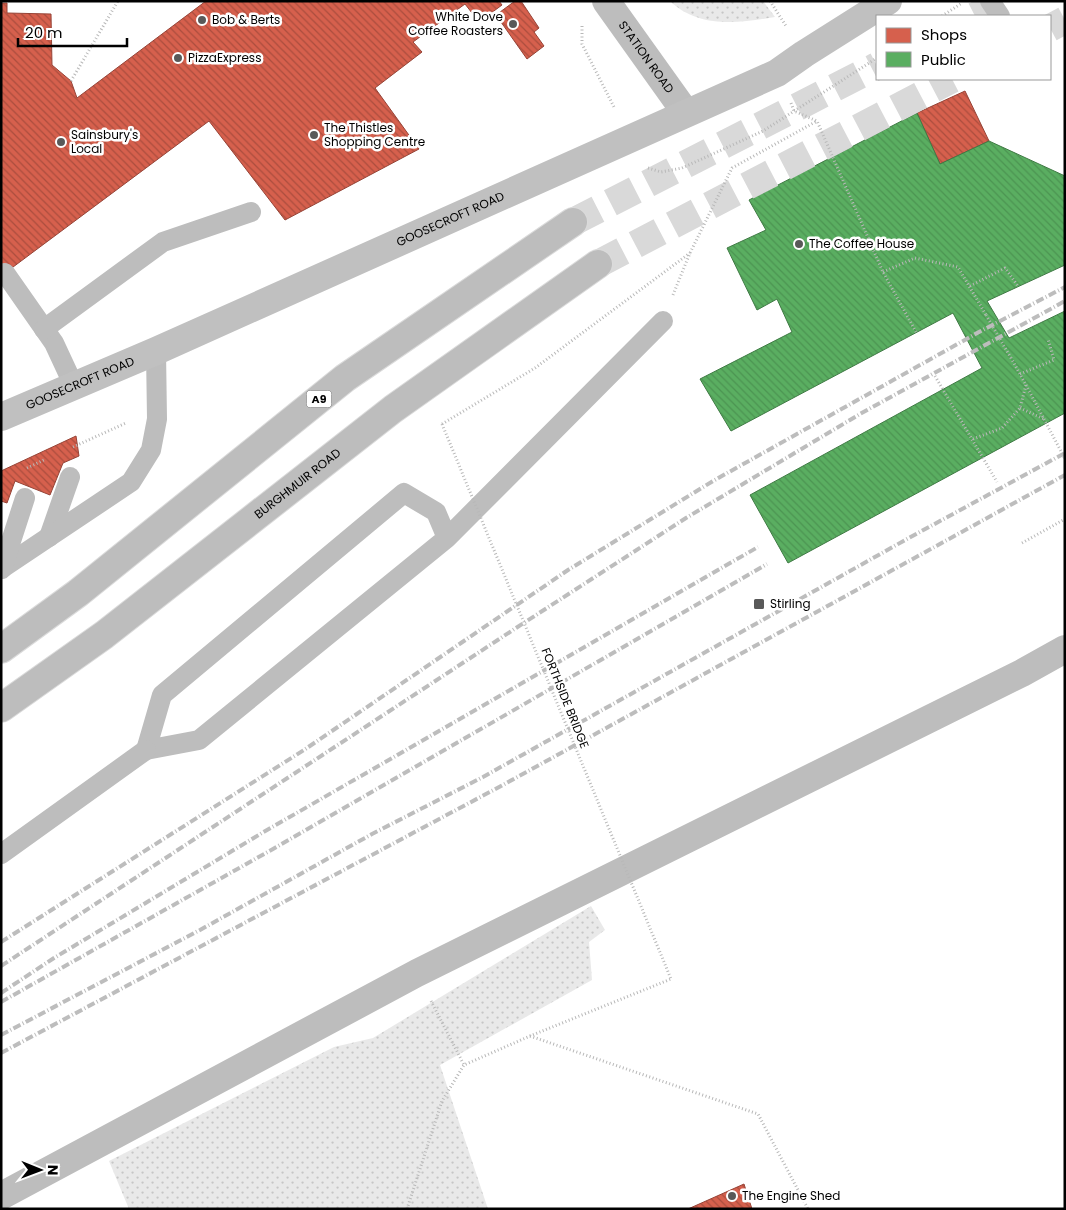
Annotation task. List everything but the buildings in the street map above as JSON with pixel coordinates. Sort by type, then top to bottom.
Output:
[{"type":"main road","name":"STATION ROAD","points":[[606,1],[686,113]]},
{"type":"main road","name":"GOOSECROFT ROAD","points":[[1,417],[156,351],[777,73],[888,1]]},
{"type":"main road","name":"A9","points":[[1,649],[78,593],[346,378],[573,222]]},
{"type":"main road","name":"BURGHMUIR ROAD","points":[[1,708],[104,635],[393,409],[598,264]]},
{"type":"main road","points":[[1,1196],[417,972],[1022,673],[1065,649]]},
{"type":"lane","points":[[990,1],[999,15]]},
{"type":"lane","points":[[44,329],[163,242],[251,212]]},
{"type":"lane","points":[[5,273],[54,343],[74,386]]},
{"type":"lane","points":[[1,854],[146,750],[199,740],[447,538],[663,321]]},
{"type":"lane","points":[[2,569],[131,482],[152,450],[158,419],[156,351]]},
{"type":"lane","points":[[49,537],[70,478]]},
{"type":"lane","points":[[146,750],[162,695],[404,493],[436,512],[447,538]]},
{"type":"lane","points":[[2,569],[25,498]]},
{"type":"path","points":[[71,81],[118,1]]},
{"type":"path","points":[[943,15],[964,1]]},
{"type":"path","points":[[794,111],[817,121],[834,156],[883,272],[916,332]]},
{"type":"path","points":[[663,321],[690,253],[732,168],[817,121]]},
{"type":"path","name":"FORTHSIDE BRIDGE","points":[[530,1036],[671,979],[442,424],[535,368],[690,253]]},
{"type":"path","points":[[883,272],[915,258],[958,267],[1020,374],[1065,458]]},
{"type":"path","points":[[970,286],[1005,268],[1018,286]]},
{"type":"path","points":[[1020,374],[1054,360],[1048,339]]},
{"type":"path","points":[[935,376],[997,482]]},
{"type":"path","points":[[973,439],[1002,428],[1020,408],[1026,385]]},
{"type":"path","points":[[1020,408],[1044,419]]},
{"type":"path","points":[[70,448],[157,410]]},
{"type":"path","points":[[18,472],[53,456]]},
{"type":"path","points":[[1022,543],[1065,519]]},
{"type":"path","points":[[417,972],[442,1025],[464,1065]]},
{"type":"path","points":[[407,1209],[442,1101],[464,1065],[530,1036],[758,1114],[808,1209]]},
{"type":"shaded area","points":[[670,1],[763,1],[775,17],[748,21],[720,22],[694,16],[681,10]]},
{"type":"shaded area","points":[[591,906],[605,930],[589,942],[592,980],[440,1065],[488,1209],[129,1209],[109,1161],[334,1047],[373,1038]]},
{"type":"tunnel","points":[[977,15],[1004,1]]},
{"type":"tunnel","points":[[1051,27],[1065,20]]},
{"type":"tunnel","points":[[573,222],[876,67]]},
{"type":"tunnel","points":[[598,264],[950,80]]},
{"type":"railway","points":[[1,942],[304,750],[568,570],[713,481],[979,332],[1065,287]]},
{"type":"railway","points":[[1,966],[686,518],[860,414],[1065,301]]},
{"type":"railway","points":[[1,1035],[200,930],[372,834],[483,777],[907,539],[1065,453]]},
{"type":"railway","points":[[1,1053],[501,786],[1065,475]]},
{"type":"railway","points":[[1,993],[54,958],[262,833],[758,547]]},
{"type":"railway","points":[[1,1002],[273,849],[767,564]]},
{"type":"place","name":"Bob & Berts","points":[[202,20]]},
{"type":"place","name":"White Dove Coffee Roasters","points":[[513,24]]},
{"type":"place","name":"PizzaExpress","points":[[178,58]]},
{"type":"place","name":"The Thistles Shopping Centre","points":[[314,135]]},
{"type":"place","name":"Sainsbury's Local","points":[[61,142]]},
{"type":"place","name":"The Coffee House","points":[[799,244]]},
{"type":"place","name":"Stirling","points":[[759,604]]},
{"type":"place","name":"The Engine Shed","points":[[732,1196]]}]
